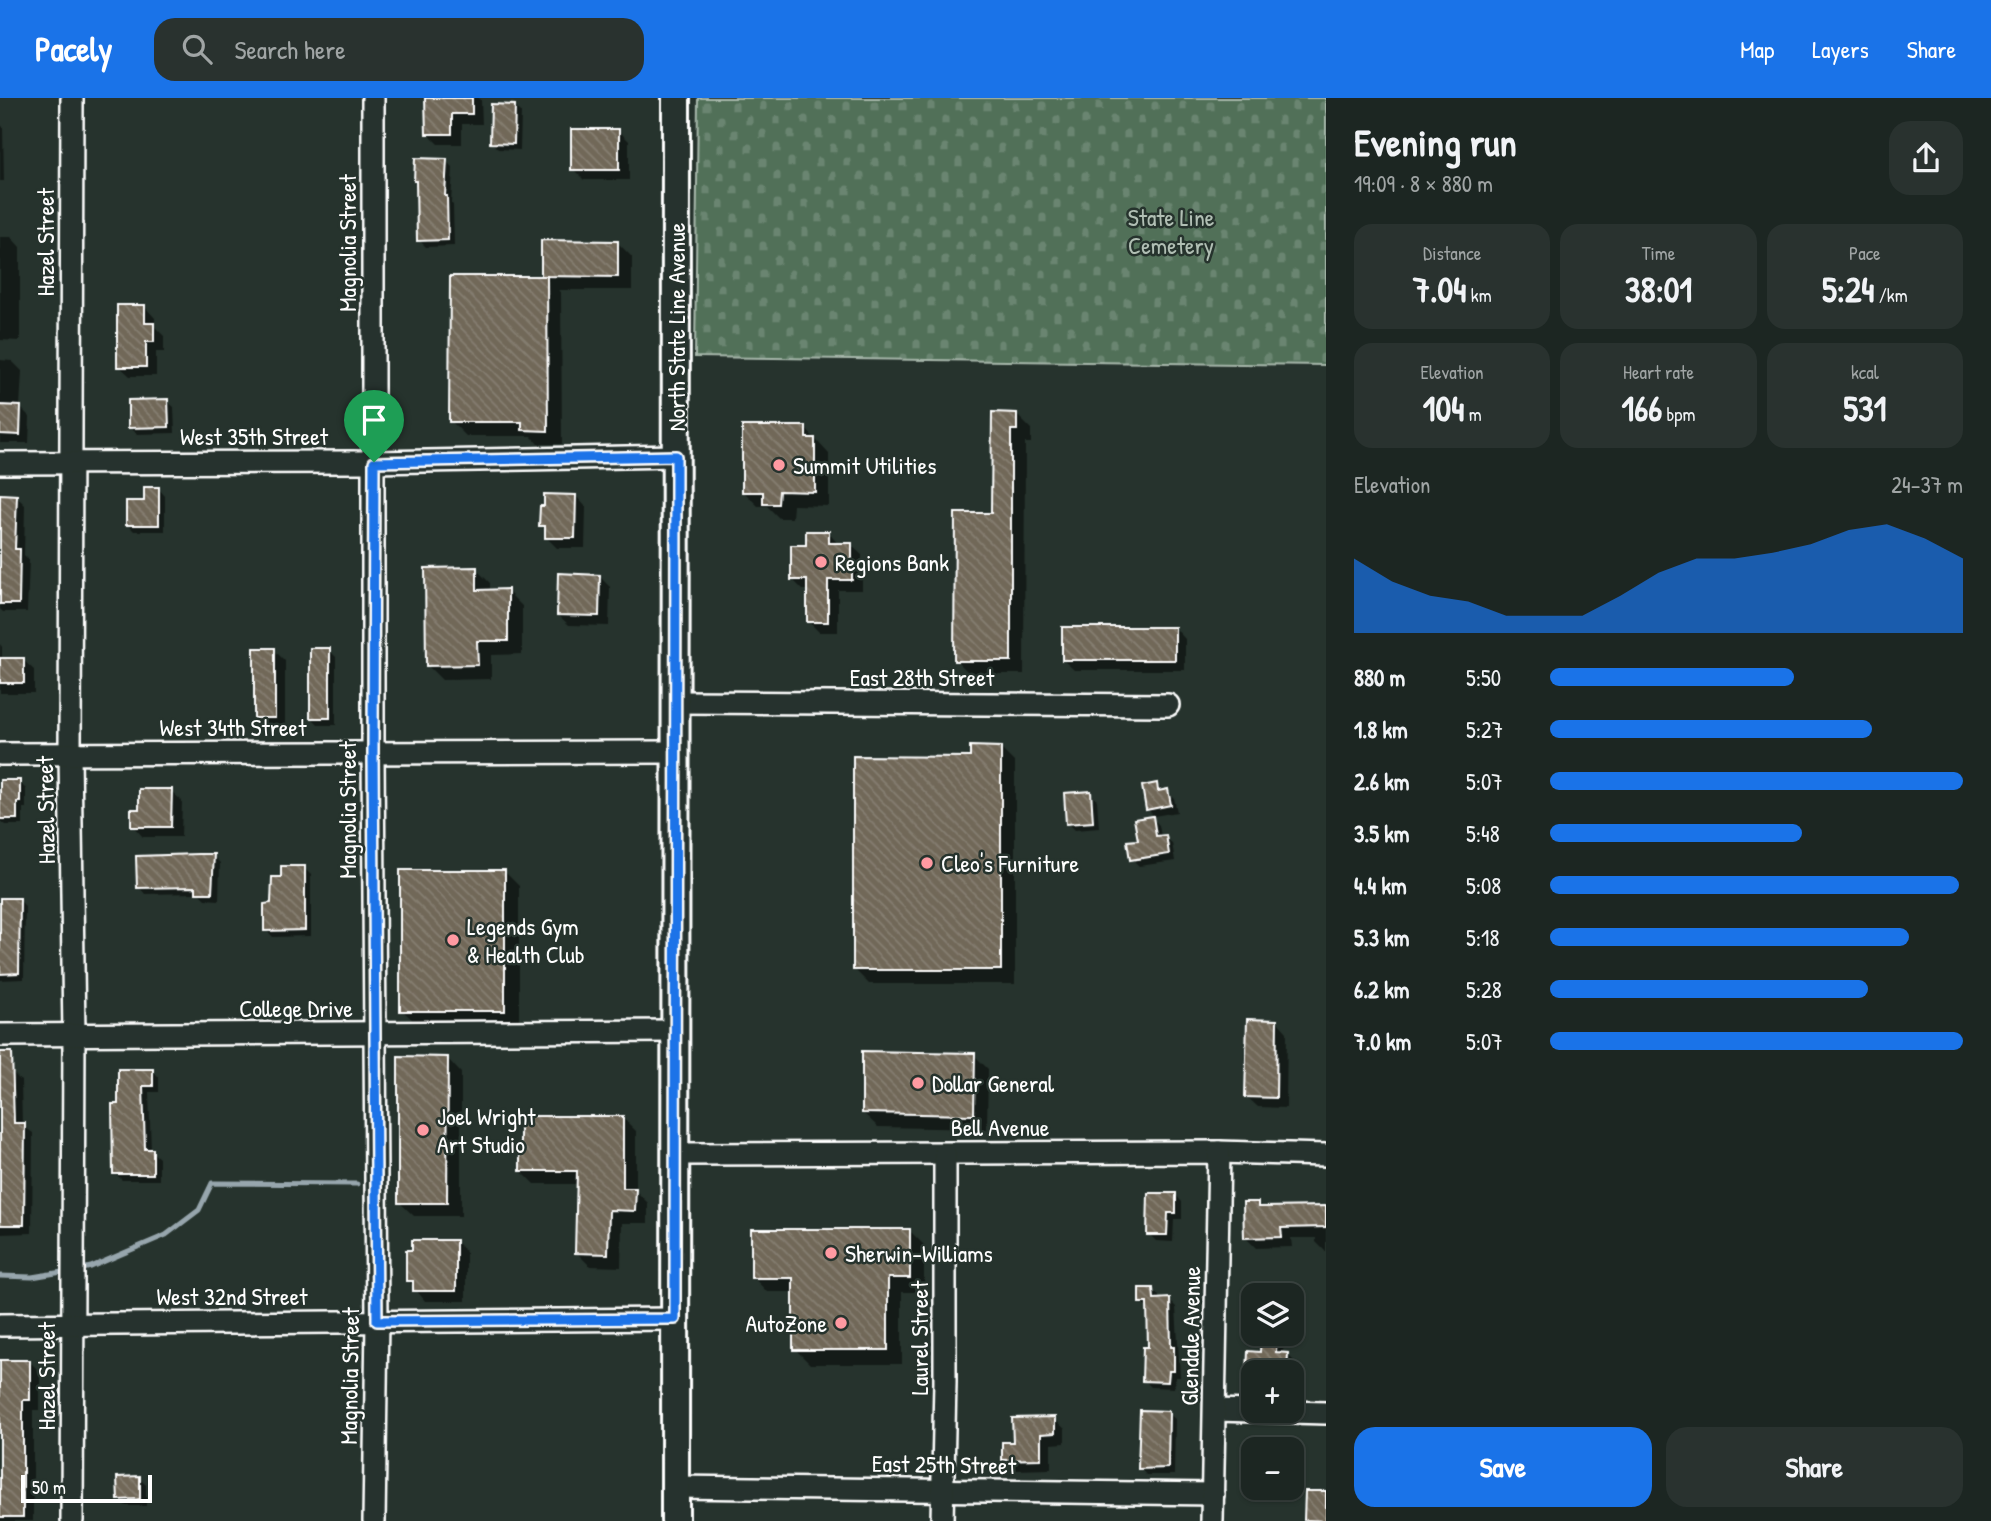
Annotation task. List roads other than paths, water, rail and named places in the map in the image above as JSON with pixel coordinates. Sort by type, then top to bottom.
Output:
[{"type":"main road","name":"North State Line Avenue","points":[[675,1521],[676,98]]},
{"type":"street","name":"Hazel Street","points":[[72,98],[72,1521]]},
{"type":"street","name":"Magnolia Street","points":[[373,98],[373,753],[377,1321],[374,1521]]},
{"type":"street","name":"West 35th Street","points":[[0,463],[374,462],[676,456]]},
{"type":"street","name":"East 28th Street","points":[[675,702],[1168,705]]},
{"type":"street","name":"West 34th Street","points":[[0,754],[675,752]]},
{"type":"street","name":"College Drive","points":[[0,1035],[675,1031]]},
{"type":"street","name":"Bell Avenue","points":[[675,1154],[1219,1152],[1326,1155]]},
{"type":"street","name":"Glendale Avenue","points":[[1212,1521],[1219,1152]]},
{"type":"street","name":"Laurel Street","points":[[942,1521],[945,1154]]},
{"type":"street","name":"West 32nd Street","points":[[0,1325],[675,1319]]},
{"type":"street","points":[[1215,1410],[1326,1413]]},
{"type":"street","name":"East 25th Street","points":[[675,1487],[1213,1494]]},
{"type":"waterway","points":[[78,1270],[166,1235],[199,1210],[212,1183],[357,1184]]},
{"type":"waterway","points":[[0,1276],[32,1277],[68,1271]]},
{"type":"place","name":"Summit Utilities","points":[[779,465]]},
{"type":"place","name":"Regions Bank","points":[[821,562]]},
{"type":"place","name":"Cleo's Furniture","points":[[927,863]]},
{"type":"place","name":"Legends Gym & Health Club","points":[[453,940]]},
{"type":"place","name":"Dollar General","points":[[918,1083]]},
{"type":"place","name":"Joel Wright Art Studio","points":[[423,1130]]},
{"type":"place","name":"Sherwin-Williams","points":[[831,1253]]},
{"type":"place","name":"AutoZone","points":[[841,1323]]},
{"type":"park label","name":"State Line Cemetery","points":[[1171,231]]}]
